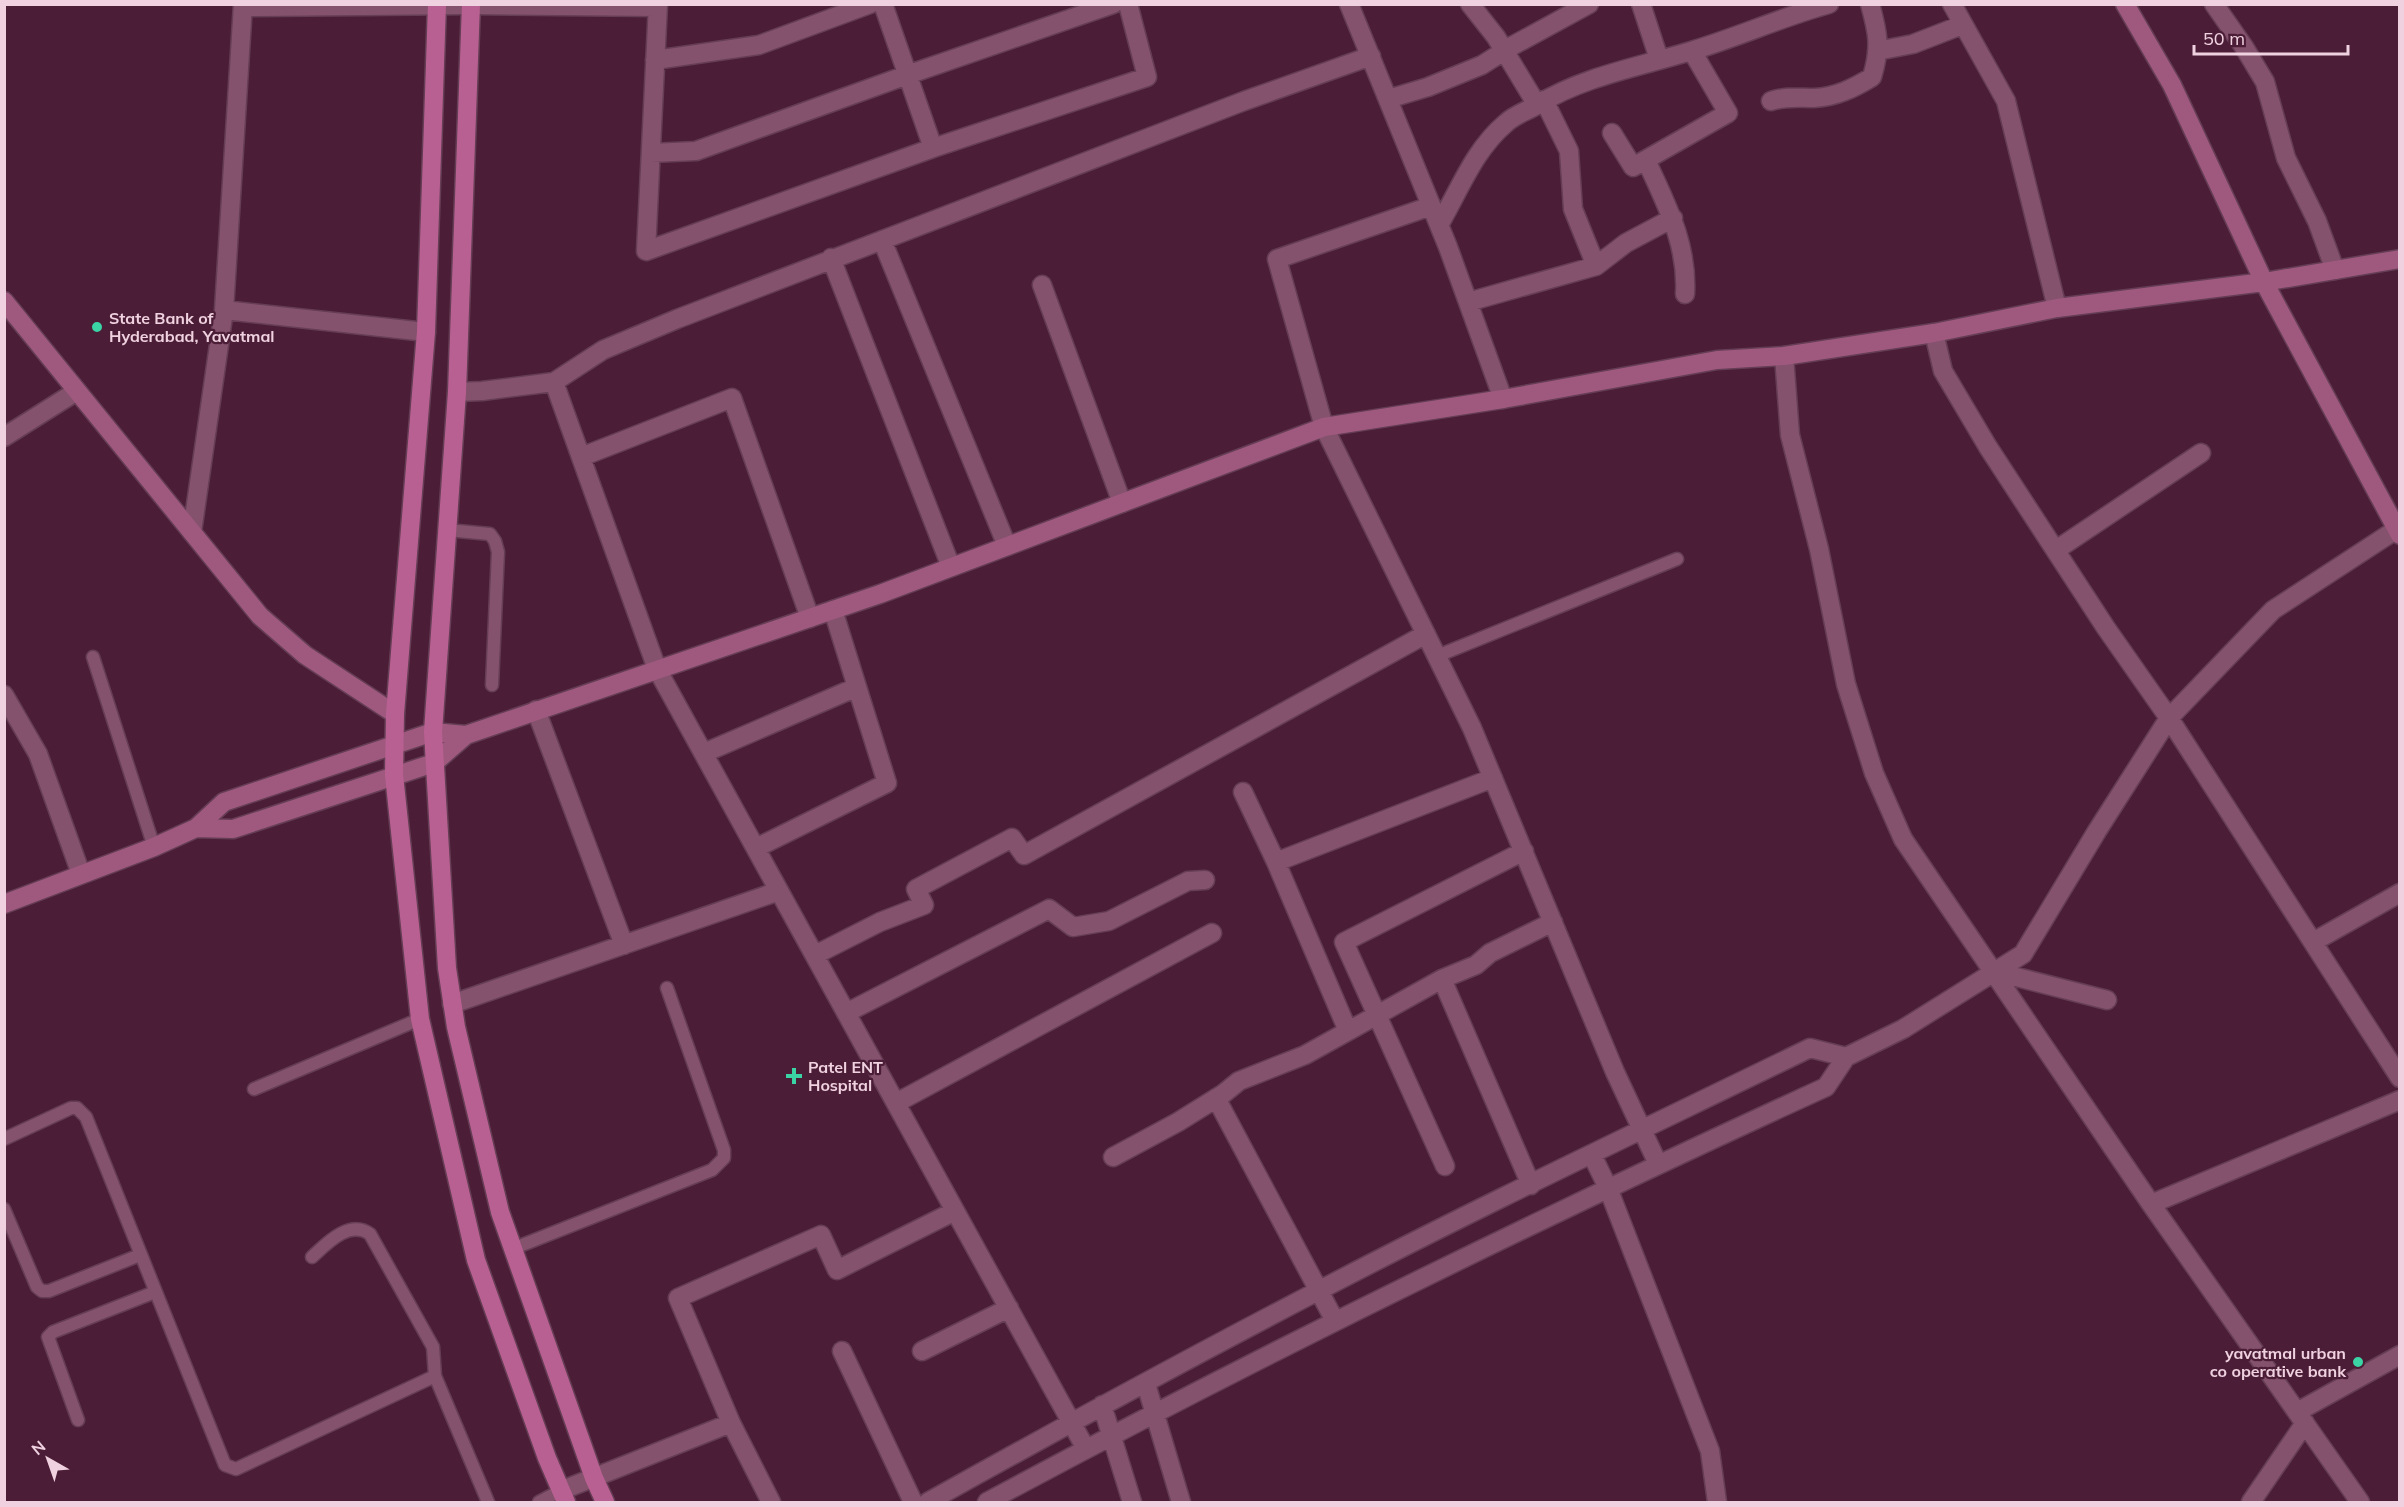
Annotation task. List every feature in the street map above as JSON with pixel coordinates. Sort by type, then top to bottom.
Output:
[{"type":"main road","points":[[2125,4],[2172,86],[2264,282],[2398,530]]},
{"type":"main road","points":[[437,5],[426,332],[395,714],[394,775],[420,1019],[476,1260],[563,1497]]},
{"type":"main road","points":[[471,5],[457,392],[433,732],[447,968],[452,1004],[495,1189],[512,1249],[605,1503]]},
{"type":"main road","points":[[196,828],[232,829],[434,762],[466,735],[810,618],[1324,427],[1503,399],[1717,360],[1784,356],[1934,333],[2058,308],[2264,282],[2400,260]]},
{"type":"main road","points":[[4,301],[260,616],[305,655],[395,714]]},
{"type":"main road","points":[[4,904],[154,847],[196,828],[224,802],[433,732],[466,735]]},
{"type":"street","points":[[655,60],[759,45],[870,4]]},
{"type":"street","points":[[883,4],[933,148]]},
{"type":"street","points":[[651,153],[696,151],[1113,4]]},
{"type":"street","points":[[192,532],[224,310],[243,6],[658,6],[646,251],[933,148],[1147,77],[1128,4]]},
{"type":"street","points":[[1349,4],[1439,225],[1503,399]]},
{"type":"street","points":[[1470,4],[1540,102],[1569,151],[1573,208],[1596,266]]},
{"type":"street","points":[[1388,99],[1428,87],[1482,65],[1589,4]]},
{"type":"street","points":[[1641,4],[1659,59]]},
{"type":"street","points":[[1439,225],[1478,152],[1507,121],[1540,102],[1575,86],[1629,67],[1692,51],[1799,12],[1829,4]]},
{"type":"street","points":[[1771,101],[1800,96],[1812,98],[1833,95],[1854,88],[1872,77],[1878,34],[1870,4]]},
{"type":"street","points":[[1952,4],[2006,101],[2058,308]]},
{"type":"street","points":[[2220,10],[2265,82],[2286,158],[2317,221],[2336,270]]},
{"type":"street","points":[[1877,51],[1913,44],[1962,24]]},
{"type":"street","points":[[1612,133],[1633,167],[1728,113],[1692,51]]},
{"type":"street","points":[[457,392],[554,382],[603,350],[677,319],[831,258],[1371,56]]},
{"type":"street","points":[[1646,160],[1673,218],[1682,244],[1687,274],[1685,294]]},
{"type":"street","points":[[1431,206],[1277,258],[1324,427],[1472,728],[1616,1072],[1658,1164]]},
{"type":"street","points":[[1468,302],[1596,266],[1626,243],[1673,218]]},
{"type":"street","points":[[882,240],[1007,546]]},
{"type":"street","points":[[831,258],[951,567]]},
{"type":"street","points":[[1042,285],[1122,503]]},
{"type":"street","points":[[224,310],[426,332]]},
{"type":"street","points":[[1934,333],[1943,371],[1988,447],[2106,628],[2169,718],[2400,1078]]},
{"type":"street","points":[[1784,356],[1790,435],[1819,549],[1846,684],[1874,773],[1903,839],[2151,1204],[2360,1503]]},
{"type":"street","points":[[554,382],[657,669],[1086,1449]]},
{"type":"street","points":[[4,437],[77,391]]},
{"type":"street","points":[[581,457],[732,398],[810,618]]},
{"type":"street","points":[[2056,550],[2201,453]]},
{"type":"street","points":[[987,1503],[1112,1435],[1335,1321],[1658,1164],[1826,1087],[1851,1054],[1903,1029],[2023,954],[2169,718],[2273,610],[2398,530]]},
{"type":"street","points":[[756,848],[887,783],[832,610]]},
{"type":"street","points":[[815,955],[880,922],[924,905],[916,889],[1012,838],[1024,855],[1426,634]]},
{"type":"street","points":[[704,753],[856,687]]},
{"type":"street","points":[[4,694],[38,754],[81,874]]},
{"type":"street","points":[[536,710],[624,945]]},
{"type":"street","points":[[1276,862],[1493,778]]},
{"type":"street","points":[[1243,792],[1276,862],[1348,1031]]},
{"type":"street","points":[[1445,1166],[1344,942],[1524,851]]},
{"type":"street","points":[[846,1013],[1049,909],[1073,927],[1100,923],[1109,921],[1188,881],[1206,880]]},
{"type":"street","points":[[452,1004],[779,891]]},
{"type":"street","points":[[2313,942],[2400,893]]},
{"type":"street","points":[[1113,1157],[1178,1122],[1239,1081],[1305,1055],[1442,980],[1476,965],[1490,953],[1553,922]]},
{"type":"street","points":[[896,1103],[1212,933]]},
{"type":"street","points":[[1993,972],[2107,1000]]},
{"type":"street","points":[[1442,980],[1531,1185]]},
{"type":"street","points":[[928,1503],[1102,1405],[1146,1384],[1318,1290],[1810,1048],[1851,1054]]},
{"type":"street","points":[[1216,1098],[1335,1321]]},
{"type":"street","points":[[2151,1204],[2400,1100]]},
{"type":"street","points":[[1592,1155],[1608,1188],[1710,1451],[1717,1503]]},
{"type":"street","points":[[771,1503],[731,1423],[678,1298],[820,1235],[837,1270],[955,1211]]},
{"type":"street","points":[[922,1351],[1009,1308]]},
{"type":"street","points":[[842,1351],[913,1503]]},
{"type":"street","points":[[2251,1503],[2301,1418],[2400,1355]]},
{"type":"street","points":[[1146,1384],[1181,1503]]},
{"type":"street","points":[[1102,1405],[1132,1503]]},
{"type":"street","points":[[563,1497],[594,1478],[731,1423]]},
{"type":"lane","points":[[447,530],[485,532],[495,541],[498,552],[492,685]]},
{"type":"lane","points":[[1437,656],[1677,559]]},
{"type":"lane","points":[[93,657],[154,847]]},
{"type":"lane","points":[[512,1249],[712,1170],[724,1158],[724,1150],[667,988]]},
{"type":"lane","points":[[254,1089],[420,1019]]},
{"type":"lane","points":[[4,1139],[71,1108],[82,1111],[220,1459],[231,1469],[236,1469],[435,1376]]},
{"type":"lane","points":[[4,1209],[37,1287],[42,1291],[49,1291],[140,1255]]},
{"type":"lane","points":[[312,1257],[343,1233],[356,1229],[370,1234],[433,1347],[436,1359],[435,1376],[488,1503]]},
{"type":"lane","points":[[78,1420],[48,1337],[53,1332],[155,1292]]},
{"type":"lane","points":[[539,1503],[563,1497]]},
{"type":"place","name":"State Bank of Hyderabad, Yavatmal","points":[[97,327]]},
{"type":"place","name":"Patel ENT Hospital","points":[[794,1076]]},
{"type":"place","name":"yavatmal urban co operative bank","points":[[2358,1362]]}]
